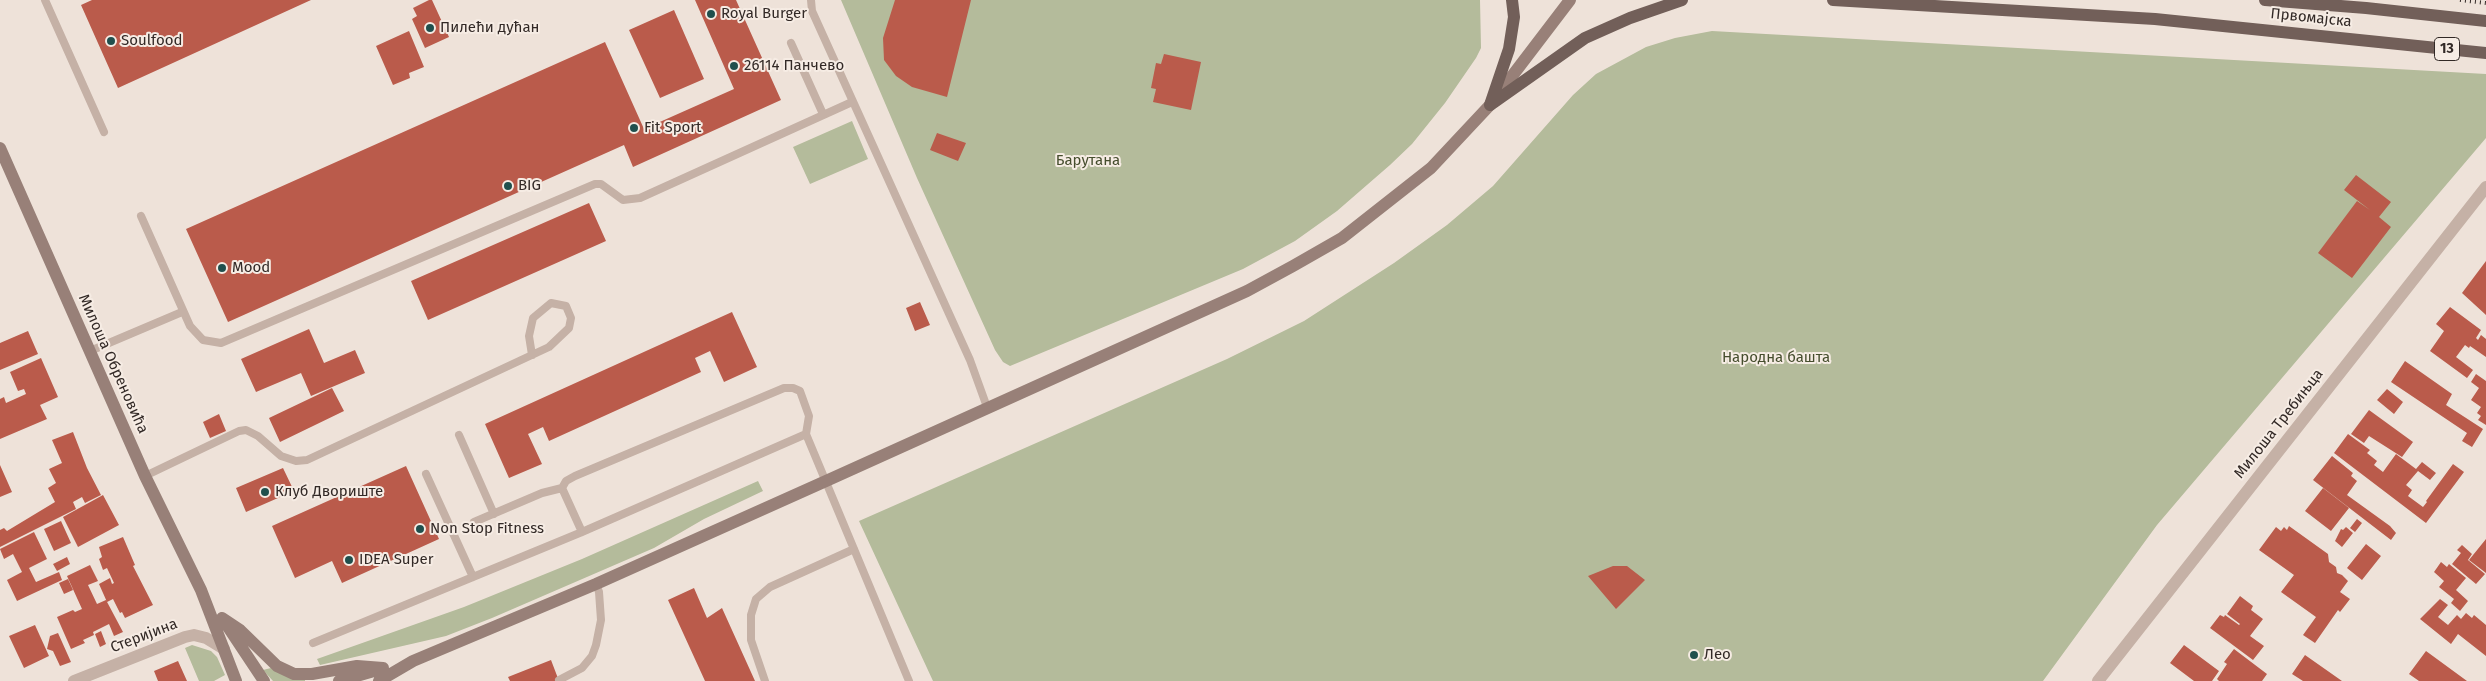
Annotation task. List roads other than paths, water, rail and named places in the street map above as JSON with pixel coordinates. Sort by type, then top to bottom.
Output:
[{"type":"main road","points":[[1490,104],[1509,48],[1514,17],[1512,0]]},
{"type":"main road","points":[[1490,104],[1585,38],[1630,18],[1682,0]]},
{"type":"main road","name":"Првомајска","points":[[1833,0],[2155,19],[2486,53]]},
{"type":"main road","name":"Првомајска","points":[[2265,0],[2366,8],[2486,21]]},
{"type":"street","points":[[379,681],[413,661],[596,584],[1247,291],[1342,238],[1431,168],[1490,104],[1570,0]]},
{"type":"street","name":"Милоша Обреновића","points":[[0,148],[144,476],[201,590]]},
{"type":"street","name":"Милоша Требињца","points":[[2098,681],[2486,187]]},
{"type":"street","points":[[201,590],[264,681]]},
{"type":"street","points":[[201,590],[236,681]]},
{"type":"street","points":[[222,618],[240,630],[277,666],[294,674],[312,674],[357,666],[383,668]]},
{"type":"street","name":"Стеријина","points":[[74,681],[185,637],[206,638],[224,649]]},
{"type":"street","points":[[339,681],[413,661]]},
{"type":"lane","points":[[45,0],[104,132]]},
{"type":"lane","points":[[811,0],[812,11],[970,360],[987,407]]},
{"type":"lane","points":[[791,43],[823,114]]},
{"type":"lane","points":[[141,216],[182,312],[196,334],[212,343],[221,344],[594,184],[601,184],[623,200],[640,198],[852,102]]},
{"type":"lane","points":[[144,476],[239,431],[246,430],[258,436],[288,458],[307,460],[549,347],[567,332],[571,318],[566,306],[550,303],[533,318],[529,336],[532,354]]},
{"type":"lane","points":[[90,351],[182,312]]},
{"type":"lane","points":[[562,488],[566,480],[784,388],[800,391],[809,416],[806,434],[909,681]]},
{"type":"lane","points":[[313,642],[582,532],[806,434]]},
{"type":"lane","points":[[459,436],[494,514]]},
{"type":"lane","points":[[426,474],[473,577]]},
{"type":"lane","points":[[474,522],[547,491],[562,488]]},
{"type":"lane","points":[[562,488],[582,532]]},
{"type":"lane","points":[[765,681],[751,640],[751,615],[756,599],[770,587],[854,549]]},
{"type":"lane","points":[[559,680],[582,668],[592,656],[601,620],[599,592],[596,584]]},
{"type":"railway","points":[[2460,0],[2486,3]]},
{"type":"place","name":"Royal Burger","points":[[711,14]]},
{"type":"place","name":"Пилећи дућан","points":[[430,28]]},
{"type":"place","name":"Soulfood","points":[[111,41]]},
{"type":"place","name":"26114 Панчево","points":[[734,66]]},
{"type":"place","name":"Fit Sport","points":[[634,128]]},
{"type":"place","name":"BIG","points":[[508,186]]},
{"type":"place","name":"Mood","points":[[222,268]]},
{"type":"place","name":"Клуб Двориште","points":[[265,492]]},
{"type":"place","name":"Non Stop Fitness","points":[[420,529]]},
{"type":"place","name":"IDEA Super","points":[[349,560]]},
{"type":"place","name":"Лео","points":[[1694,655]]},
{"type":"park label","name":"Барутана","points":[[1088,161]]},
{"type":"park label","name":"Народна башта","points":[[1776,358]]}]
